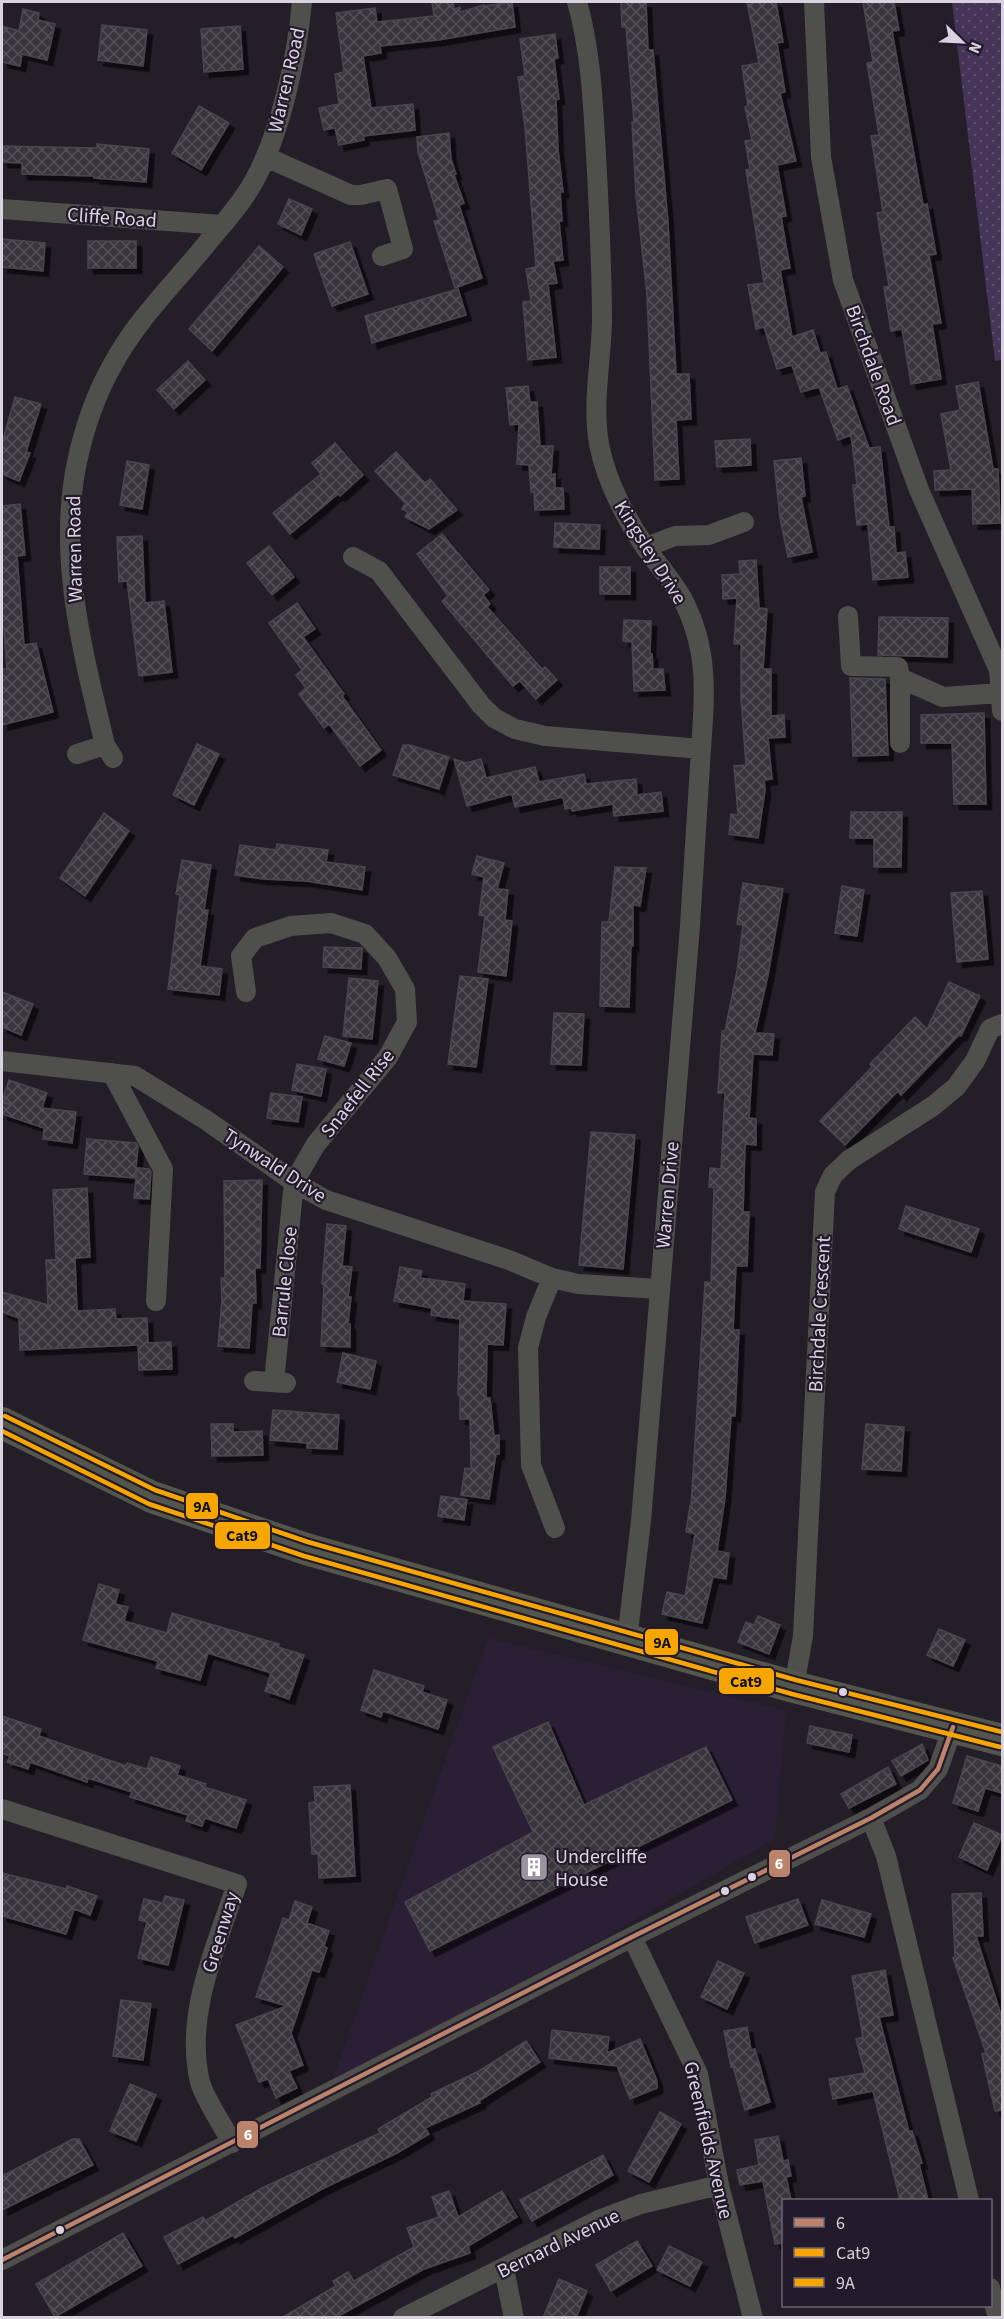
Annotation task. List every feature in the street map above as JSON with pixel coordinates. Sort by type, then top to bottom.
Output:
[{"type":"highway","points":[[2,1423],[152,1497],[306,1549],[794,1687],[1002,1740]]},
{"type":"street","name":"Warren Road","points":[[77,754],[109,751],[79,633],[74,602],[70,520],[77,461],[92,412],[112,365],[144,319],[222,225],[253,182],[266,157],[281,110],[291,67],[302,2]]},
{"type":"street","name":"Kingsley Drive","points":[[577,2],[587,52],[599,202],[602,341],[596,394],[596,420],[605,468],[615,495],[646,547],[682,599],[695,631],[703,663],[705,689],[701,748]]},
{"type":"street","name":"Birchdale Road","points":[[814,2],[821,158],[843,280],[919,490],[1001,669],[1002,702]]},
{"type":"street","name":"Warren Road","points":[[266,157],[351,195],[387,189],[403,249],[382,256]]},
{"type":"street","name":"Cliffe Road","points":[[2,209],[222,225]]},
{"type":"street","points":[[646,547],[675,536],[709,535],[744,522]]},
{"type":"street","points":[[352,557],[379,571],[481,705],[504,724],[529,734],[545,736],[701,748]]},
{"type":"street","points":[[848,616],[851,666],[898,667],[900,743]]},
{"type":"street","points":[[900,678],[943,697],[1002,702]]},
{"type":"street","name":"Warren Drive","points":[[627,1640],[641,1521],[689,938],[701,748]]},
{"type":"street","name":"Snaefell Rise","points":[[246,992],[241,956],[255,938],[291,926],[331,923],[365,934],[387,958],[405,989],[407,1022],[388,1057],[316,1144],[294,1182]]},
{"type":"street","name":"Birchdale Crescent","points":[[794,1687],[803,1636],[825,1192],[833,1175],[849,1160],[933,1106],[956,1087],[975,1061],[990,1029],[1002,1024]]},
{"type":"street","name":"Tynwald Drive","points":[[2,1061],[135,1076],[206,1120],[294,1182],[326,1200],[509,1260],[552,1278],[578,1284],[659,1289]]},
{"type":"street","points":[[112,1073],[163,1169],[156,1301]]},
{"type":"street","name":"Barrule Close","points":[[272,1382],[294,1182]]},
{"type":"street","points":[[552,1278],[536,1317],[528,1348],[531,1465],[555,1528]]},
{"type":"street","points":[[2,2260],[632,1937],[871,1818],[920,1790],[938,1769],[953,1727]]},
{"type":"street","name":"Greenway","points":[[2,1809],[237,1884],[204,1983],[194,2038],[200,2084],[232,2143]]},
{"type":"street","points":[[871,1818],[886,1856],[969,2199]]},
{"type":"street","name":"Greenfields Avenue","points":[[632,1937],[698,2074],[719,2185],[753,2318]]},
{"type":"street","name":"Bernard Avenue","points":[[403,2318],[601,2219],[641,2204],[719,2185]]},
{"type":"street","points":[[504,2269],[514,2318]]},
{"type":"street","points":[[992,2296],[998,2318]]},
{"type":"shaded area","points":[[952,2],[1002,2],[1002,360],[995,361]]},
{"type":"shaded area","points":[[488,1638],[786,1710],[775,1839],[465,2018],[333,2079]]},
{"type":"building","points":[[432,2],[453,2],[454,9],[460,7],[460,12],[484,5],[512,2],[515,27],[438,40],[380,46],[381,53],[363,56],[371,108],[413,104],[415,130],[363,136],[364,140],[339,145],[335,128],[324,130],[319,108],[339,104],[335,74],[344,72],[336,13],[375,8],[377,22],[434,16]]},
{"type":"building","points":[[621,2],[646,2],[648,50],[653,50],[668,223],[676,374],[689,374],[691,419],[676,420],[679,479],[655,480],[647,295],[636,195],[632,122],[634,122],[626,27],[622,27]]},
{"type":"building","points":[[747,2],[776,2],[783,42],[777,43],[785,92],[780,93],[796,161],[777,165],[786,216],[781,217],[790,268],[780,270],[792,337],[813,330],[820,353],[826,352],[837,389],[847,386],[869,448],[880,447],[889,527],[894,527],[896,553],[905,552],[908,577],[873,580],[868,524],[857,525],[853,485],[857,485],[851,435],[838,440],[819,387],[801,392],[792,365],[777,369],[764,327],[756,329],[748,285],[764,283],[746,170],[750,169],[745,141],[752,140],[745,107],[748,106],[742,66],[759,63]]},
{"type":"building","points":[[863,2],[894,2],[899,30],[892,31],[923,205],[927,204],[936,254],[929,255],[941,323],[932,324],[941,379],[911,384],[902,329],[891,331],[884,287],[889,286],[877,213],[883,212],[871,136],[879,135],[867,63],[873,62]]},
{"type":"building","points":[[23,9],[39,13],[38,20],[55,24],[47,60],[22,54],[20,66],[2,62],[2,26],[19,31]]},
{"type":"building","points":[[102,25],[147,30],[143,66],[98,60]]},
{"type":"building","points":[[240,26],[243,69],[204,72],[201,29]]},
{"type":"building","points":[[555,34],[558,58],[554,59],[559,99],[556,100],[558,150],[563,192],[560,192],[562,221],[559,221],[563,260],[553,261],[557,283],[548,284],[556,357],[528,360],[523,302],[531,301],[526,269],[536,267],[525,127],[518,77],[525,76],[520,39]]},
{"type":"building","points":[[199,106],[229,123],[201,170],[172,153]]},
{"type":"building","points":[[449,133],[451,159],[456,174],[454,175],[464,203],[459,205],[482,278],[455,288],[434,221],[439,220],[418,152],[417,137]]},
{"type":"building","points":[[97,144],[149,149],[146,182],[94,178],[94,176],[22,174],[22,163],[2,162],[2,146],[97,148]]},
{"type":"building","points":[[289,199],[312,209],[301,235],[278,224]]},
{"type":"building","points":[[2,239],[45,243],[43,271],[2,267]]},
{"type":"building","points":[[88,241],[136,241],[136,268],[88,268]]},
{"type":"building","points":[[350,242],[368,294],[332,306],[314,254]]},
{"type":"building","points":[[259,246],[283,267],[212,351],[189,329]]},
{"type":"building","points":[[458,289],[466,315],[372,343],[365,316]]},
{"type":"building","points":[[188,361],[205,380],[174,409],[157,390]]},
{"type":"building","points":[[978,382],[993,469],[998,469],[1000,523],[973,524],[972,489],[935,490],[934,471],[951,470],[941,414],[960,410],[956,386]]},
{"type":"building","points":[[528,386],[530,402],[537,402],[540,446],[553,446],[551,475],[555,474],[555,488],[563,488],[564,509],[535,510],[529,465],[517,464],[519,424],[510,425],[506,388]]},
{"type":"building","points":[[15,397],[41,404],[26,452],[30,453],[19,481],[2,474],[2,443]]},
{"type":"building","points":[[750,439],[751,465],[717,467],[715,441]]},
{"type":"building","points":[[335,443],[363,475],[340,496],[338,494],[290,534],[273,513],[321,474],[312,463]]},
{"type":"building","points":[[396,452],[425,483],[430,479],[457,510],[429,529],[405,517],[408,512],[402,509],[405,503],[375,471]]},
{"type":"building","points":[[801,458],[805,496],[801,497],[812,552],[788,557],[780,518],[774,461]]},
{"type":"building","points":[[127,461],[149,465],[142,509],[120,505]]},
{"type":"building","points":[[20,504],[25,555],[17,556],[24,645],[36,643],[53,712],[2,725],[2,669],[7,669],[4,628],[2,628],[2,506]]},
{"type":"building","points":[[555,523],[600,525],[599,549],[554,547]]},
{"type":"building","points":[[442,534],[489,590],[483,595],[490,604],[487,607],[542,669],[545,667],[557,680],[536,699],[520,681],[513,686],[442,601],[448,596],[417,554]]},
{"type":"building","points":[[142,536],[145,603],[164,601],[172,672],[139,676],[127,581],[119,582],[117,537]]},
{"type":"building","points":[[269,546],[294,577],[272,595],[247,563]]},
{"type":"building","points":[[756,560],[759,608],[767,609],[763,669],[771,669],[771,716],[784,715],[785,737],[768,738],[772,779],[764,780],[765,790],[758,838],[729,834],[731,814],[738,815],[734,766],[746,765],[741,698],[741,644],[734,644],[737,598],[723,599],[722,575],[740,574],[739,561]]},
{"type":"building","points":[[600,567],[630,567],[630,594],[600,594]]},
{"type":"building","points":[[297,603],[315,629],[303,637],[381,750],[360,766],[329,724],[324,728],[299,694],[306,688],[296,675],[302,670],[269,623]]},
{"type":"building","points":[[879,617],[948,618],[947,657],[878,655]]},
{"type":"building","points":[[624,620],[651,621],[650,654],[652,654],[653,669],[663,669],[665,690],[634,691],[632,642],[623,641]]},
{"type":"building","points":[[850,678],[885,679],[888,755],[853,756]]},
{"type":"building","points":[[984,713],[986,804],[954,804],[952,743],[921,743],[921,715]]},
{"type":"building","points":[[197,744],[219,754],[194,805],[173,795]]},
{"type":"building","points":[[403,745],[449,757],[439,789],[393,775]]},
{"type":"building","points":[[454,759],[466,763],[481,759],[486,778],[535,767],[539,782],[584,774],[586,784],[636,779],[637,795],[661,792],[663,811],[614,816],[613,804],[572,811],[571,808],[565,809],[563,797],[515,807],[512,794],[467,806]]},
{"type":"building","points":[[851,812],[902,812],[901,867],[874,867],[874,838],[850,838]]},
{"type":"building","points":[[104,813],[129,831],[85,896],[60,878]]},
{"type":"building","points":[[277,844],[328,850],[326,862],[365,867],[362,890],[306,881],[235,875],[240,845],[276,850]]},
{"type":"building","points":[[477,856],[504,863],[497,889],[508,890],[505,920],[512,921],[506,976],[478,972],[485,916],[479,915],[484,877],[472,874]]},
{"type":"building","points":[[182,860],[211,865],[204,910],[208,910],[200,966],[222,969],[219,995],[168,989],[180,895],[176,894]]},
{"type":"building","points":[[615,867],[646,868],[640,906],[633,905],[629,1007],[600,1006],[602,922],[609,922]]},
{"type":"building","points":[[743,883],[783,889],[755,1033],[774,1034],[772,1055],[753,1054],[749,1118],[756,1119],[756,1145],[745,1144],[743,1212],[749,1212],[747,1266],[736,1266],[733,1330],[739,1330],[735,1416],[731,1416],[725,1498],[717,1551],[729,1553],[726,1579],[713,1577],[702,1623],[662,1614],[667,1592],[685,1596],[695,1534],[686,1532],[691,1507],[705,1282],[711,1283],[714,1187],[709,1187],[710,1168],[721,1169],[725,1093],[718,1093],[722,1031],[725,1031],[737,971],[743,925],[737,924]]},
{"type":"building","points":[[842,886],[864,890],[857,936],[835,933]]},
{"type":"building","points":[[982,891],[988,959],[957,962],[951,893]]},
{"type":"building","points":[[324,947],[362,948],[361,969],[323,967]]},
{"type":"building","points":[[460,976],[488,979],[476,1067],[448,1064]]},
{"type":"building","points":[[349,978],[378,981],[372,1039],[343,1036]]},
{"type":"building","points":[[949,982],[980,996],[961,1036],[959,1035],[901,1095],[898,1091],[845,1145],[820,1121],[872,1067],[870,1064],[915,1017],[927,1029]]},
{"type":"building","points":[[2,992],[33,1004],[21,1035],[2,1027]]},
{"type":"building","points":[[554,1013],[584,1014],[581,1065],[551,1064]]},
{"type":"building","points":[[325,1036],[351,1043],[344,1066],[318,1059]]},
{"type":"building","points":[[297,1064],[326,1069],[321,1096],[292,1090]]},
{"type":"building","points":[[9,1080],[47,1093],[42,1108],[76,1112],[72,1143],[43,1139],[44,1128],[2,1114],[2,1103],[12,1105],[2,1101]]},
{"type":"building","points":[[271,1093],[302,1097],[298,1122],[267,1118]]},
{"type":"building","points":[[591,1132],[635,1135],[623,1269],[579,1265]]},
{"type":"building","points":[[87,1139],[136,1143],[138,1147],[135,1178],[84,1174]]},
{"type":"building","points":[[137,1168],[149,1169],[151,1172],[149,1199],[134,1198]]},
{"type":"building","points":[[262,1180],[260,1268],[255,1268],[256,1303],[252,1303],[249,1348],[218,1346],[222,1299],[221,1278],[225,1278],[224,1181]]},
{"type":"building","points":[[87,1188],[90,1257],[75,1258],[77,1311],[115,1309],[116,1319],[147,1318],[148,1343],[171,1342],[172,1369],[139,1370],[138,1345],[20,1350],[19,1318],[2,1312],[2,1292],[48,1305],[46,1260],[56,1260],[53,1190]]},
{"type":"building","points":[[906,1206],[979,1229],[971,1252],[899,1229]]},
{"type":"building","points":[[327,1224],[346,1226],[342,1266],[352,1267],[348,1297],[351,1297],[348,1324],[350,1324],[350,1347],[321,1346],[324,1284],[322,1284]]},
{"type":"building","points":[[400,1267],[422,1271],[420,1278],[465,1284],[463,1301],[506,1304],[503,1345],[487,1344],[486,1398],[490,1398],[494,1436],[499,1435],[499,1454],[496,1454],[489,1499],[461,1495],[465,1468],[471,1469],[470,1419],[460,1419],[460,1395],[458,1395],[460,1319],[431,1315],[432,1308],[394,1301]]},
{"type":"building","points":[[343,1353],[376,1361],[370,1389],[337,1382]]},
{"type":"building","points":[[273,1410],[339,1415],[337,1449],[307,1448],[307,1443],[270,1440]]},
{"type":"building","points":[[211,1424],[233,1424],[233,1432],[262,1431],[263,1455],[212,1456]]},
{"type":"building","points":[[866,1424],[904,1427],[901,1471],[862,1469]]},
{"type":"building","points":[[441,1496],[467,1500],[464,1520],[438,1516]]},
{"type":"building","points":[[99,1584],[119,1590],[115,1604],[128,1607],[124,1621],[167,1633],[172,1613],[279,1644],[278,1647],[304,1655],[289,1699],[265,1691],[271,1673],[208,1653],[200,1680],[156,1668],[158,1661],[83,1640]]},
{"type":"building","points":[[758,1616],[780,1625],[769,1654],[738,1642],[746,1622],[754,1625]]},
{"type":"building","points":[[939,1629],[965,1640],[953,1666],[927,1655]]},
{"type":"building","points":[[374,1670],[424,1686],[422,1692],[447,1700],[438,1729],[383,1711],[381,1717],[361,1710]]},
{"type":"building","points":[[2,1716],[41,1729],[39,1736],[126,1766],[127,1763],[147,1769],[151,1757],[180,1766],[177,1775],[206,1784],[204,1787],[246,1800],[236,1828],[205,1818],[202,1826],[186,1821],[188,1815],[130,1797],[132,1792],[88,1778],[87,1782],[30,1762],[28,1769],[7,1762],[10,1756],[2,1753]]},
{"type":"building","name":"Undercliffe House","points":[[548,1722],[584,1805],[706,1747],[732,1800],[430,1951],[405,1902],[533,1832],[493,1747]]},
{"type":"building","points":[[810,1726],[852,1735],[849,1752],[807,1743]]},
{"type":"building","points":[[922,1744],[928,1760],[901,1776],[892,1761]]},
{"type":"building","points":[[967,1756],[1002,1766],[1002,1793],[985,1788],[978,1811],[953,1803]]},
{"type":"building","points":[[888,1767],[896,1784],[849,1808],[841,1794]]},
{"type":"building","points":[[350,1785],[355,1876],[319,1878],[318,1854],[312,1854],[309,1803],[315,1802],[314,1787]]},
{"type":"building","points":[[974,1823],[1002,1835],[987,1870],[959,1857]]},
{"type":"building","points":[[2,1873],[66,1889],[67,1886],[97,1896],[90,1915],[74,1909],[66,1934],[2,1916]]},
{"type":"building","points":[[981,1893],[983,1936],[976,1936],[1002,2018],[1002,2110],[995,2111],[982,2054],[986,2053],[953,1958],[955,1957],[952,1894]]},
{"type":"building","points":[[165,1896],[184,1900],[168,1965],[138,1958],[147,1922],[139,1920],[144,1899],[163,1903]]},
{"type":"building","points":[[798,1899],[808,1925],[755,1943],[746,1917]]},
{"type":"building","points":[[822,1900],[871,1914],[864,1937],[815,1924]]},
{"type":"building","points":[[295,1901],[312,1907],[307,1923],[329,1931],[324,1946],[327,1948],[319,1972],[312,1970],[291,2033],[303,2065],[289,2071],[297,2088],[276,2098],[268,2079],[259,2082],[236,2025],[287,2006],[256,1997],[283,1918],[289,1920]]},
{"type":"building","points":[[718,1961],[744,1973],[727,2009],[701,1997]]},
{"type":"building","points":[[885,1970],[893,2015],[879,2017],[909,2132],[912,2131],[922,2163],[919,2164],[928,2199],[900,2199],[873,2091],[833,2099],[829,2079],[865,2073],[856,2039],[863,2037],[852,1976]]},
{"type":"building","points":[[121,2000],[151,2004],[143,2060],[113,2056]]},
{"type":"building","points":[[747,2027],[751,2050],[755,2049],[770,2102],[745,2110],[733,2066],[731,2067],[724,2031]]},
{"type":"building","points":[[552,2030],[609,2037],[607,2053],[640,2039],[657,2081],[657,2088],[630,2099],[617,2066],[549,2058]]},
{"type":"building","points":[[526,2041],[540,2062],[479,2101],[480,2103],[425,2128],[429,2134],[397,2153],[322,2189],[235,2238],[233,2235],[178,2264],[164,2237],[203,2217],[205,2221],[262,2188],[380,2133],[378,2129],[432,2097],[431,2094],[479,2071]]},
{"type":"building","points":[[130,2084],[156,2095],[136,2141],[110,2131]]},
{"type":"building","points":[[660,2112],[681,2124],[649,2182],[628,2171]]},
{"type":"building","points":[[778,2136],[783,2161],[788,2160],[791,2176],[786,2177],[791,2199],[782,2199],[782,2243],[775,2244],[763,2181],[740,2185],[737,2170],[759,2165],[755,2140]]},
{"type":"building","points":[[73,2139],[79,2139],[93,2165],[2,2210],[2,2176]]},
{"type":"building","points":[[603,2155],[613,2175],[532,2221],[520,2200]]},
{"type":"building","points":[[449,2191],[458,2217],[502,2191],[517,2217],[468,2246],[470,2253],[424,2269],[335,2318],[281,2318],[336,2286],[333,2281],[348,2272],[354,2281],[414,2247],[407,2228],[439,2217],[432,2197]]},
{"type":"building","points":[[123,2233],[142,2266],[55,2317],[36,2284]]},
{"type":"building","points":[[637,2241],[652,2266],[611,2291],[596,2265]]},
{"type":"building","points":[[669,2246],[702,2262],[690,2286],[657,2270]]},
{"type":"building","points":[[559,2279],[587,2291],[576,2318],[543,2318]]},
{"type":"transit line","name":"9A","points":[[5,1416],[155,1490],[308,1542],[796,1680],[1002,1732]]},
{"type":"transit line","name":"Cat9","points":[[2,1431],[149,1504],[304,1556],[792,1694],[1000,1747]]},
{"type":"transit line","name":"6","points":[[2,2260],[632,1937],[871,1818],[920,1790],[938,1769],[953,1727]]},
{"type":"place","name":"Undercliffe House","points":[[534,1867]]}]
